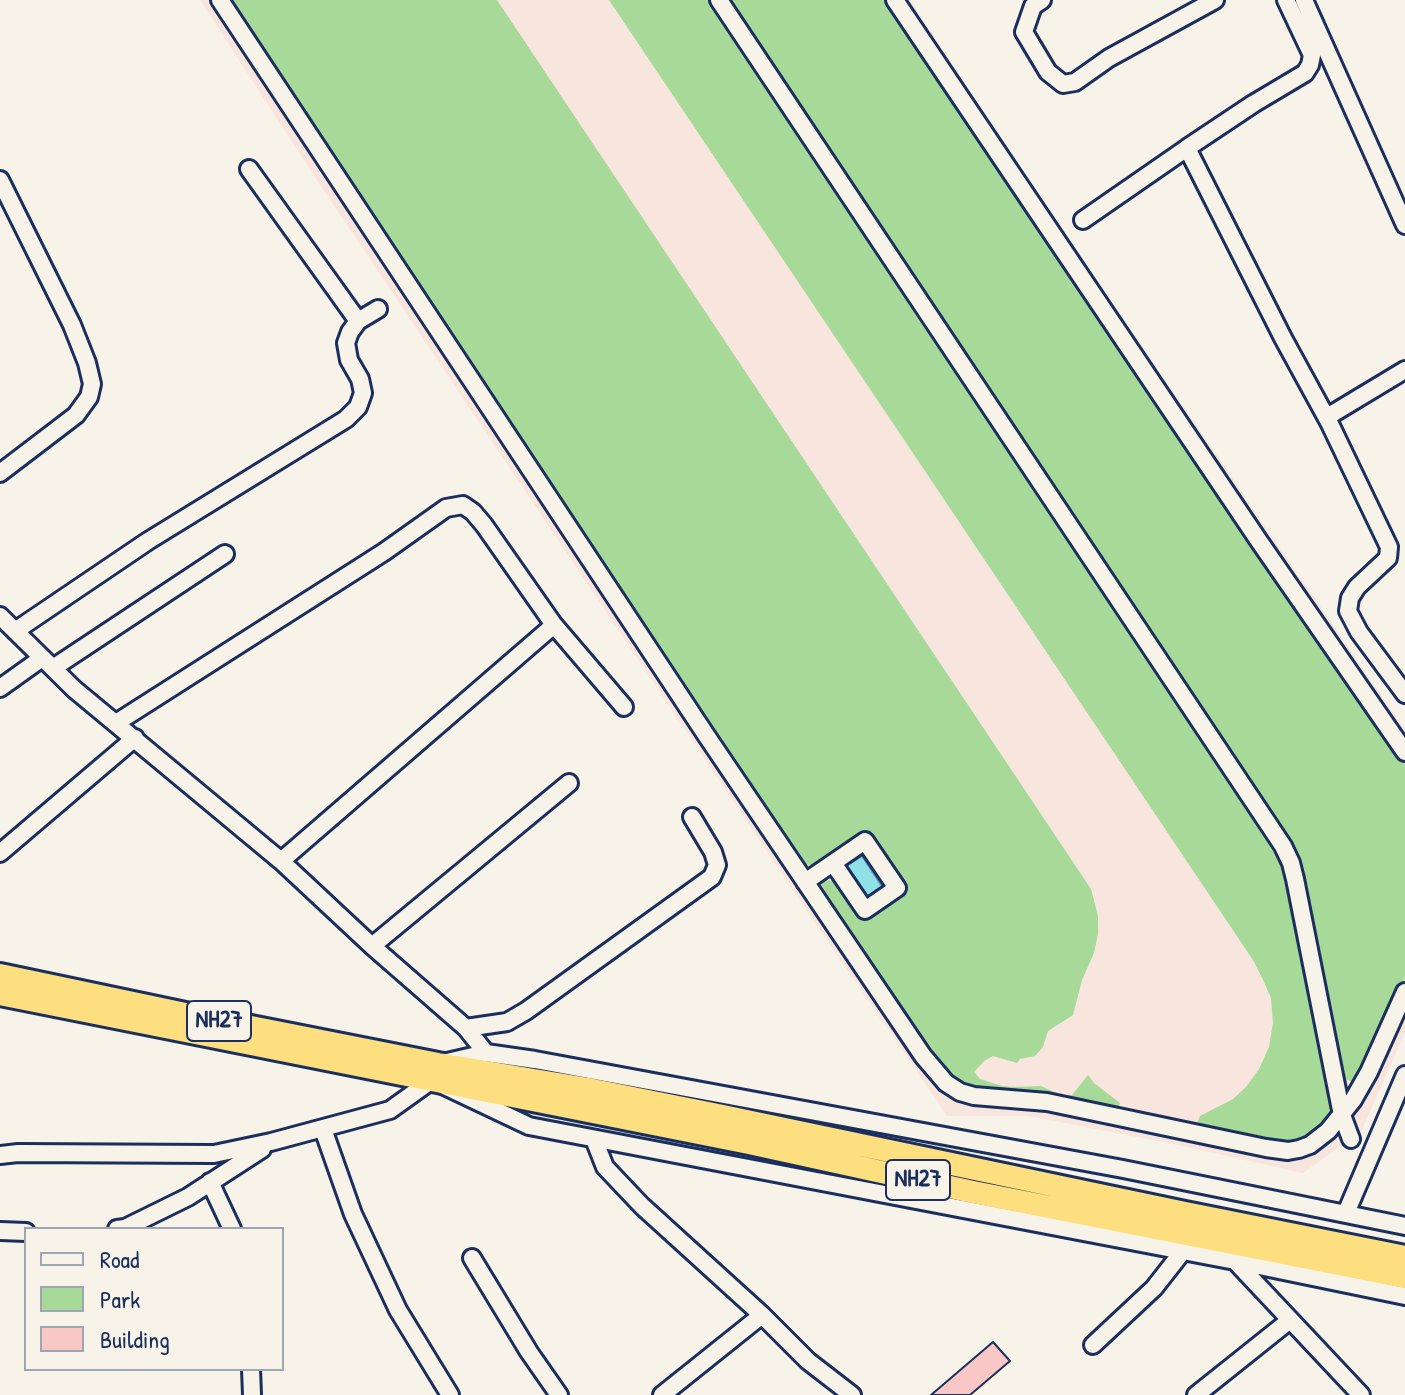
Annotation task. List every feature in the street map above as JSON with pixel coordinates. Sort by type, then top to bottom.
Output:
[{"type":"highway","name":"NH27","points":[[0,975],[973,1192],[1405,1277]]},
{"type":"highway","name":"NH27","points":[[0,994],[435,1072],[588,1089],[1405,1257]]},
{"type":"street","points":[[220,0],[697,722],[923,1056],[946,1083],[974,1096],[1047,1102],[1288,1151],[1310,1145],[1342,1115],[1369,1072],[1405,992]]},
{"type":"street","points":[[719,0],[1283,846],[1295,879],[1342,1115],[1351,1139]]},
{"type":"street","points":[[895,0],[1405,752]]},
{"type":"street","points":[[1042,0],[1033,6],[1024,32],[1048,72],[1063,84],[1075,82],[1109,58],[1215,0]]},
{"type":"street","points":[[1083,220],[1253,104],[1305,73],[1312,55],[1286,0]]},
{"type":"street","points":[[1304,0],[1405,225]]},
{"type":"street","points":[[1187,148],[1283,338],[1327,417],[1389,547],[1388,558],[1357,587],[1350,598],[1348,611],[1359,632],[1405,694]]},
{"type":"street","points":[[249,169],[358,321]]},
{"type":"street","points":[[0,180],[72,325],[92,384],[89,397],[76,415],[0,473]]},
{"type":"street","points":[[15,631],[148,541],[346,419],[358,407],[363,393],[360,379],[349,360],[346,343],[358,321],[378,309]]},
{"type":"street","points":[[1327,417],[1405,370]]},
{"type":"street","points":[[116,723],[384,552],[446,508],[463,505],[484,525],[554,625],[624,707]]},
{"type":"street","points":[[0,688],[48,663],[225,554]]},
{"type":"street","points":[[0,616],[74,689],[281,861],[466,1028],[486,1053]]},
{"type":"street","points":[[281,861],[554,625]]},
{"type":"street","points":[[0,853],[135,738]]},
{"type":"street","points":[[372,946],[569,783]]},
{"type":"street","points":[[466,1028],[507,1022],[526,1011],[712,877],[717,865],[713,852],[692,817]]},
{"type":"street","points":[[805,882],[833,863]]},
{"type":"street","points":[[0,1155],[214,1154],[390,1110],[435,1072],[486,1053],[752,1099],[1405,1226]]},
{"type":"street","points":[[435,1072],[529,1126],[1405,1296]]},
{"type":"street","points":[[1346,1213],[1405,1075]]},
{"type":"street","points":[[323,1129],[353,1214],[391,1296],[450,1395]]},
{"type":"street","points":[[594,1139],[605,1167],[632,1197],[808,1361],[852,1395]]},
{"type":"street","points":[[127,1227],[188,1197],[271,1142]]},
{"type":"street","points":[[210,1182],[230,1227]]},
{"type":"street","points":[[0,1231],[24,1232]]},
{"type":"street","points":[[1093,1345],[1154,1288],[1183,1251]]},
{"type":"street","points":[[472,1258],[559,1395]]},
{"type":"street","points":[[1235,1261],[1361,1395]]},
{"type":"street","points":[[662,1395],[762,1315]]},
{"type":"street","points":[[1196,1395],[1290,1320]]},
{"type":"street","points":[[251,1371],[252,1395]]},
{"type":"shaded area","points":[[200,0],[910,0],[1010,153],[1405,730],[1405,1033],[1361,1132],[1303,1173],[1028,1116],[947,1116],[316,179]]},
{"type":"green space","points":[[227,0],[497,0],[1091,889],[1098,916],[1098,934],[1073,1015],[1048,1031],[1043,1047],[1035,1056],[1020,1059],[1017,1063],[993,1056],[974,1072],[980,1079],[1002,1086],[1041,1086],[1063,1096],[1072,1095],[1088,1075],[1120,1103],[1118,1109],[1042,1096],[981,1091],[953,1079],[934,1058],[819,892],[819,887],[825,880],[838,885],[863,920],[908,891],[866,832],[815,866],[798,860]]},
{"type":"green space","points":[[609,0],[713,0],[1283,857],[1334,1105],[1332,1115],[1320,1132],[1293,1146],[1197,1124],[1200,1116],[1233,1099],[1246,1087],[1269,1047],[1273,1023],[1271,998],[1253,960]]},
{"type":"green space","points":[[727,0],[890,0],[1042,231],[1405,765],[1405,978],[1357,1084],[1341,1077],[1298,865]]},
{"type":"water","points":[[862,856],[883,888],[868,898],[846,866]]},
{"type":"building","points":[[993,1342],[1010,1361],[970,1395],[931,1395]]}]
